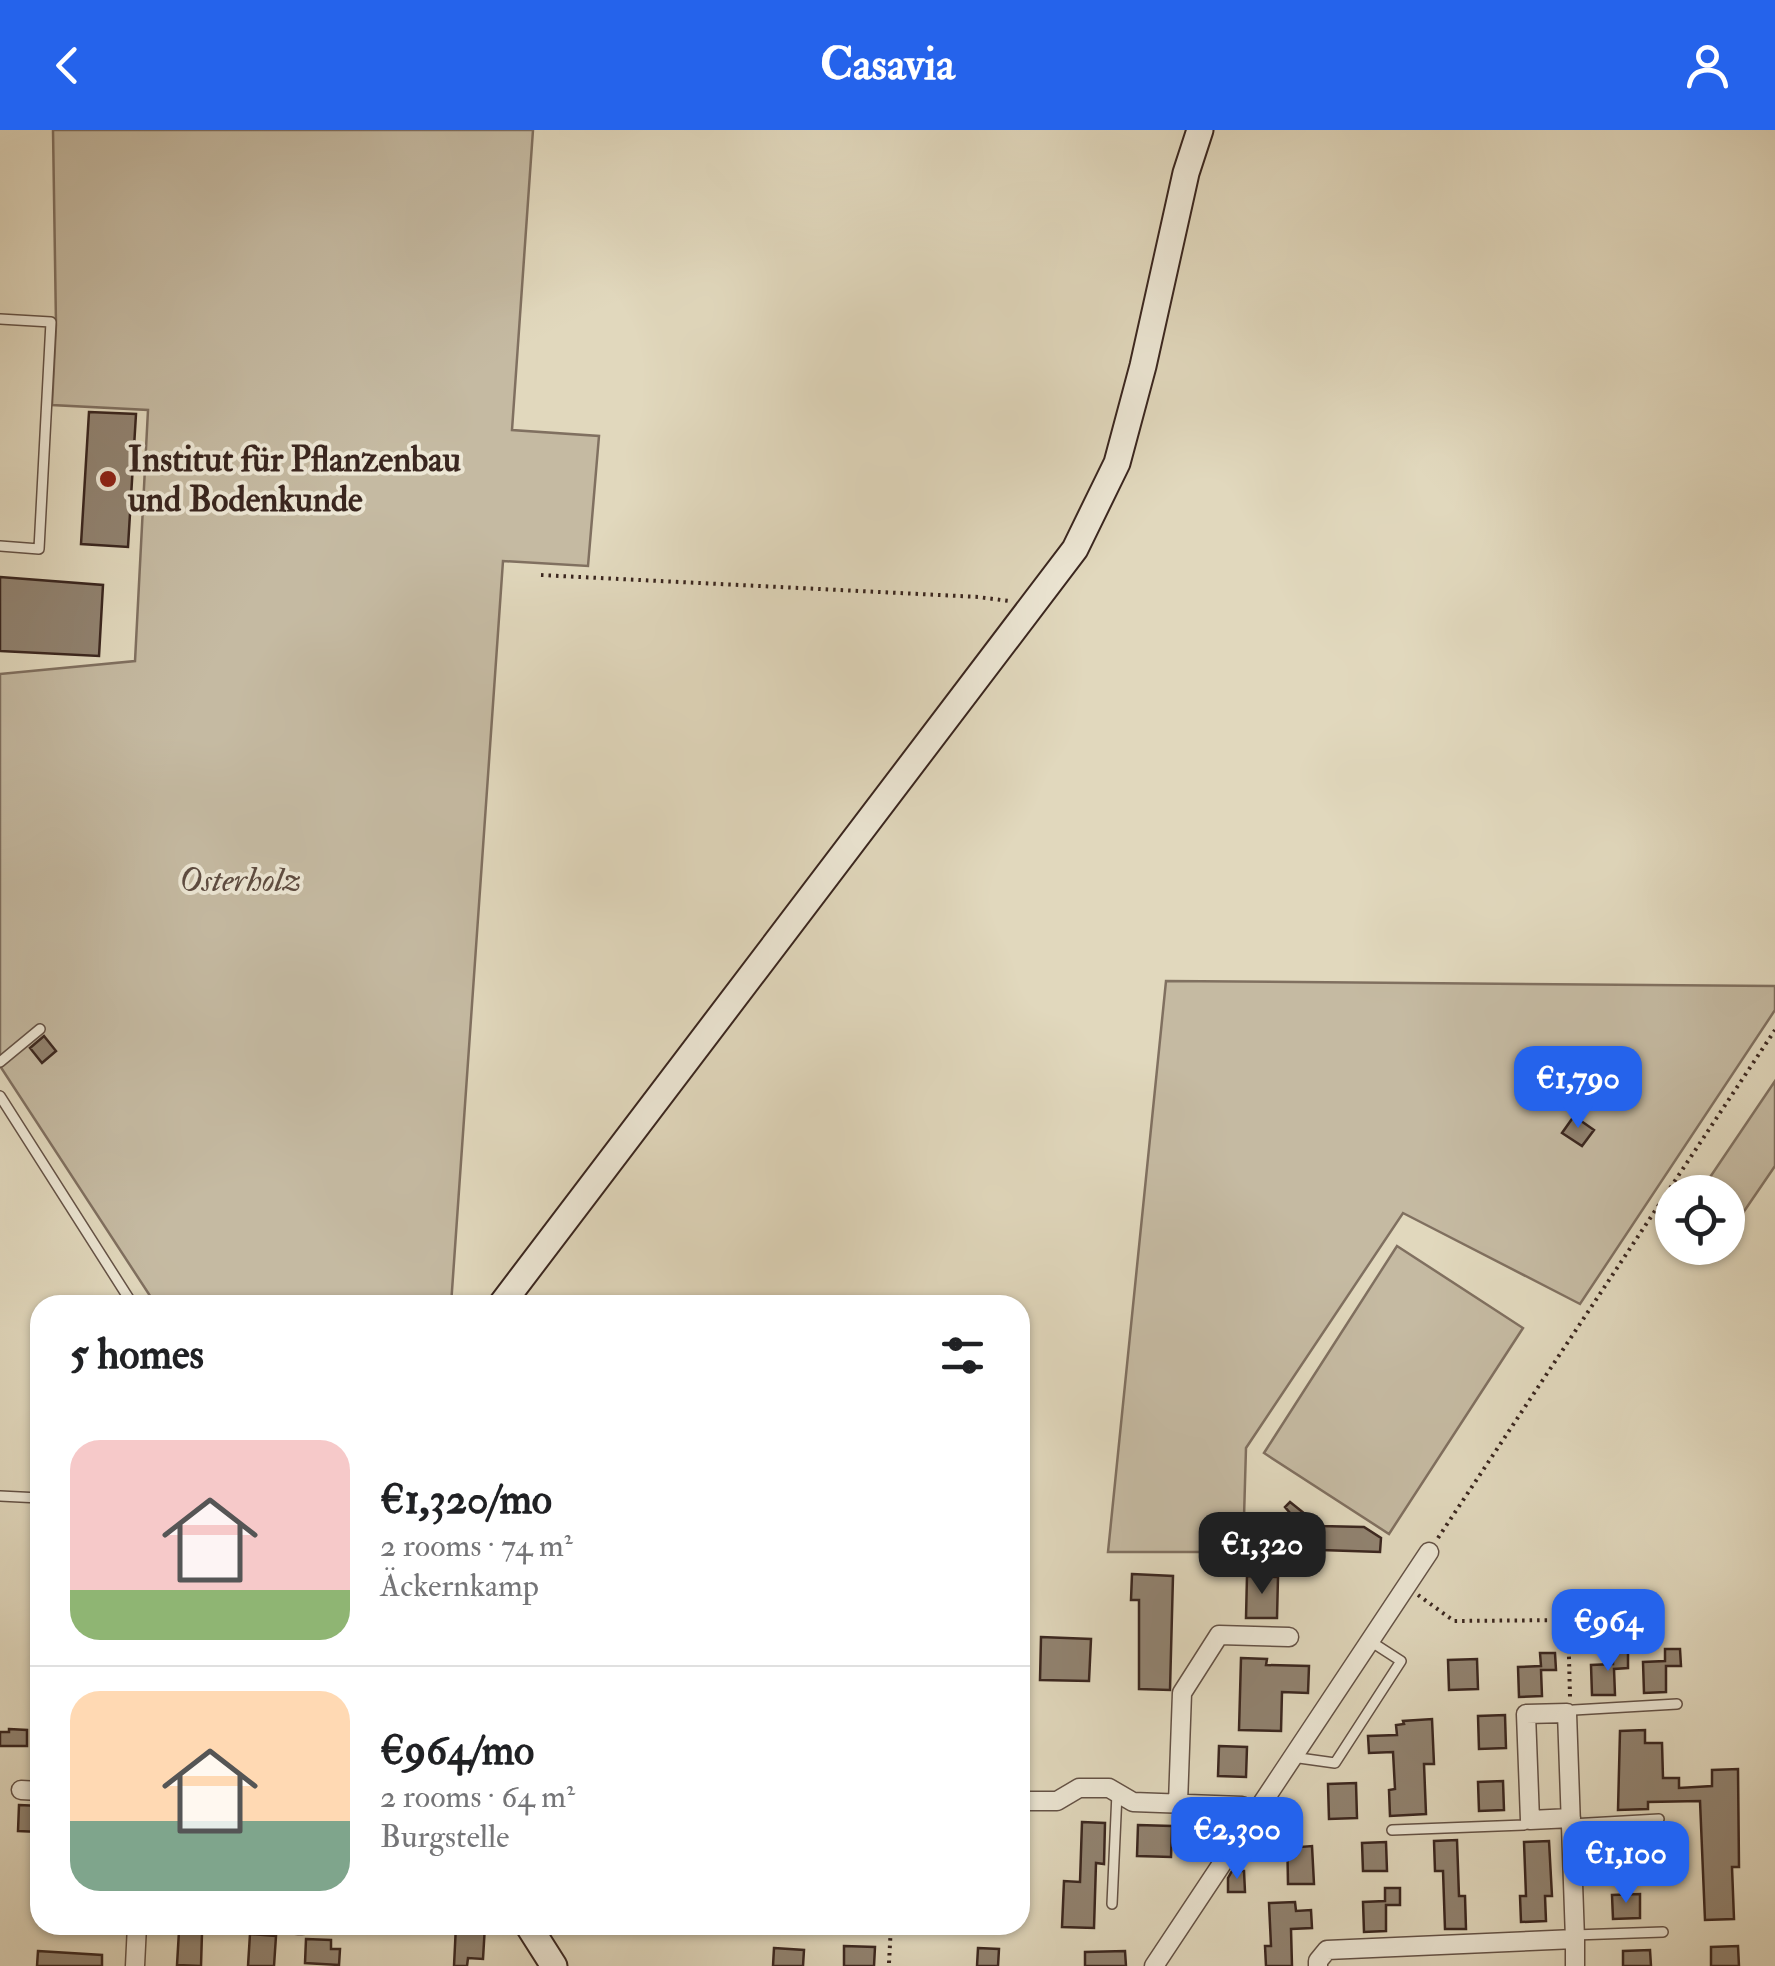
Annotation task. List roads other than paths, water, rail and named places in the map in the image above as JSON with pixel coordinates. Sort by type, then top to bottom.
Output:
[{"type":"main road","points":[[509,1295],[1075,549],[1117,463],[1200,130]]},
{"type":"main road","points":[[534,1935],[554,1966]]},
{"type":"street","points":[[1154,1966],[1429,1552]]},
{"type":"street","points":[[1178,1803],[1182,1693],[1219,1635],[1289,1637]]},
{"type":"street","points":[[1571,1821],[1530,1820],[1526,1714],[1567,1713],[1571,1821],[1575,1937],[1575,1966]]},
{"type":"street","points":[[1030,1800],[1057,1801],[1079,1788],[1108,1788],[1133,1802],[1242,1806]]},
{"type":"street","points":[[135,1966],[137,1935]]},
{"type":"street","points":[[1318,1966],[1327,1950],[1394,1957],[1575,1937]]},
{"type":"lane","points":[[0,319],[51,322],[39,549],[0,546]]},
{"type":"lane","points":[[0,1062],[40,1029]]},
{"type":"lane","points":[[0,1096],[127,1295]]},
{"type":"lane","points":[[0,1496],[30,1498]]},
{"type":"lane","points":[[1292,1757],[1335,1764],[1401,1661],[1370,1641]]},
{"type":"lane","points":[[1567,1713],[1676,1704]]},
{"type":"lane","points":[[1112,1904],[1117,1793]]},
{"type":"lane","points":[[1571,1821],[1659,1819]]},
{"type":"lane","points":[[1392,1830],[1524,1825],[1530,1820]]},
{"type":"lane","points":[[1575,1937],[1664,1932]]},
{"type":"place","name":"Institut für Pflanzenbau und Bodenkunde","points":[[108,479]]},
{"type":"park label","name":"Osterholz","points":[[240,879]]}]
